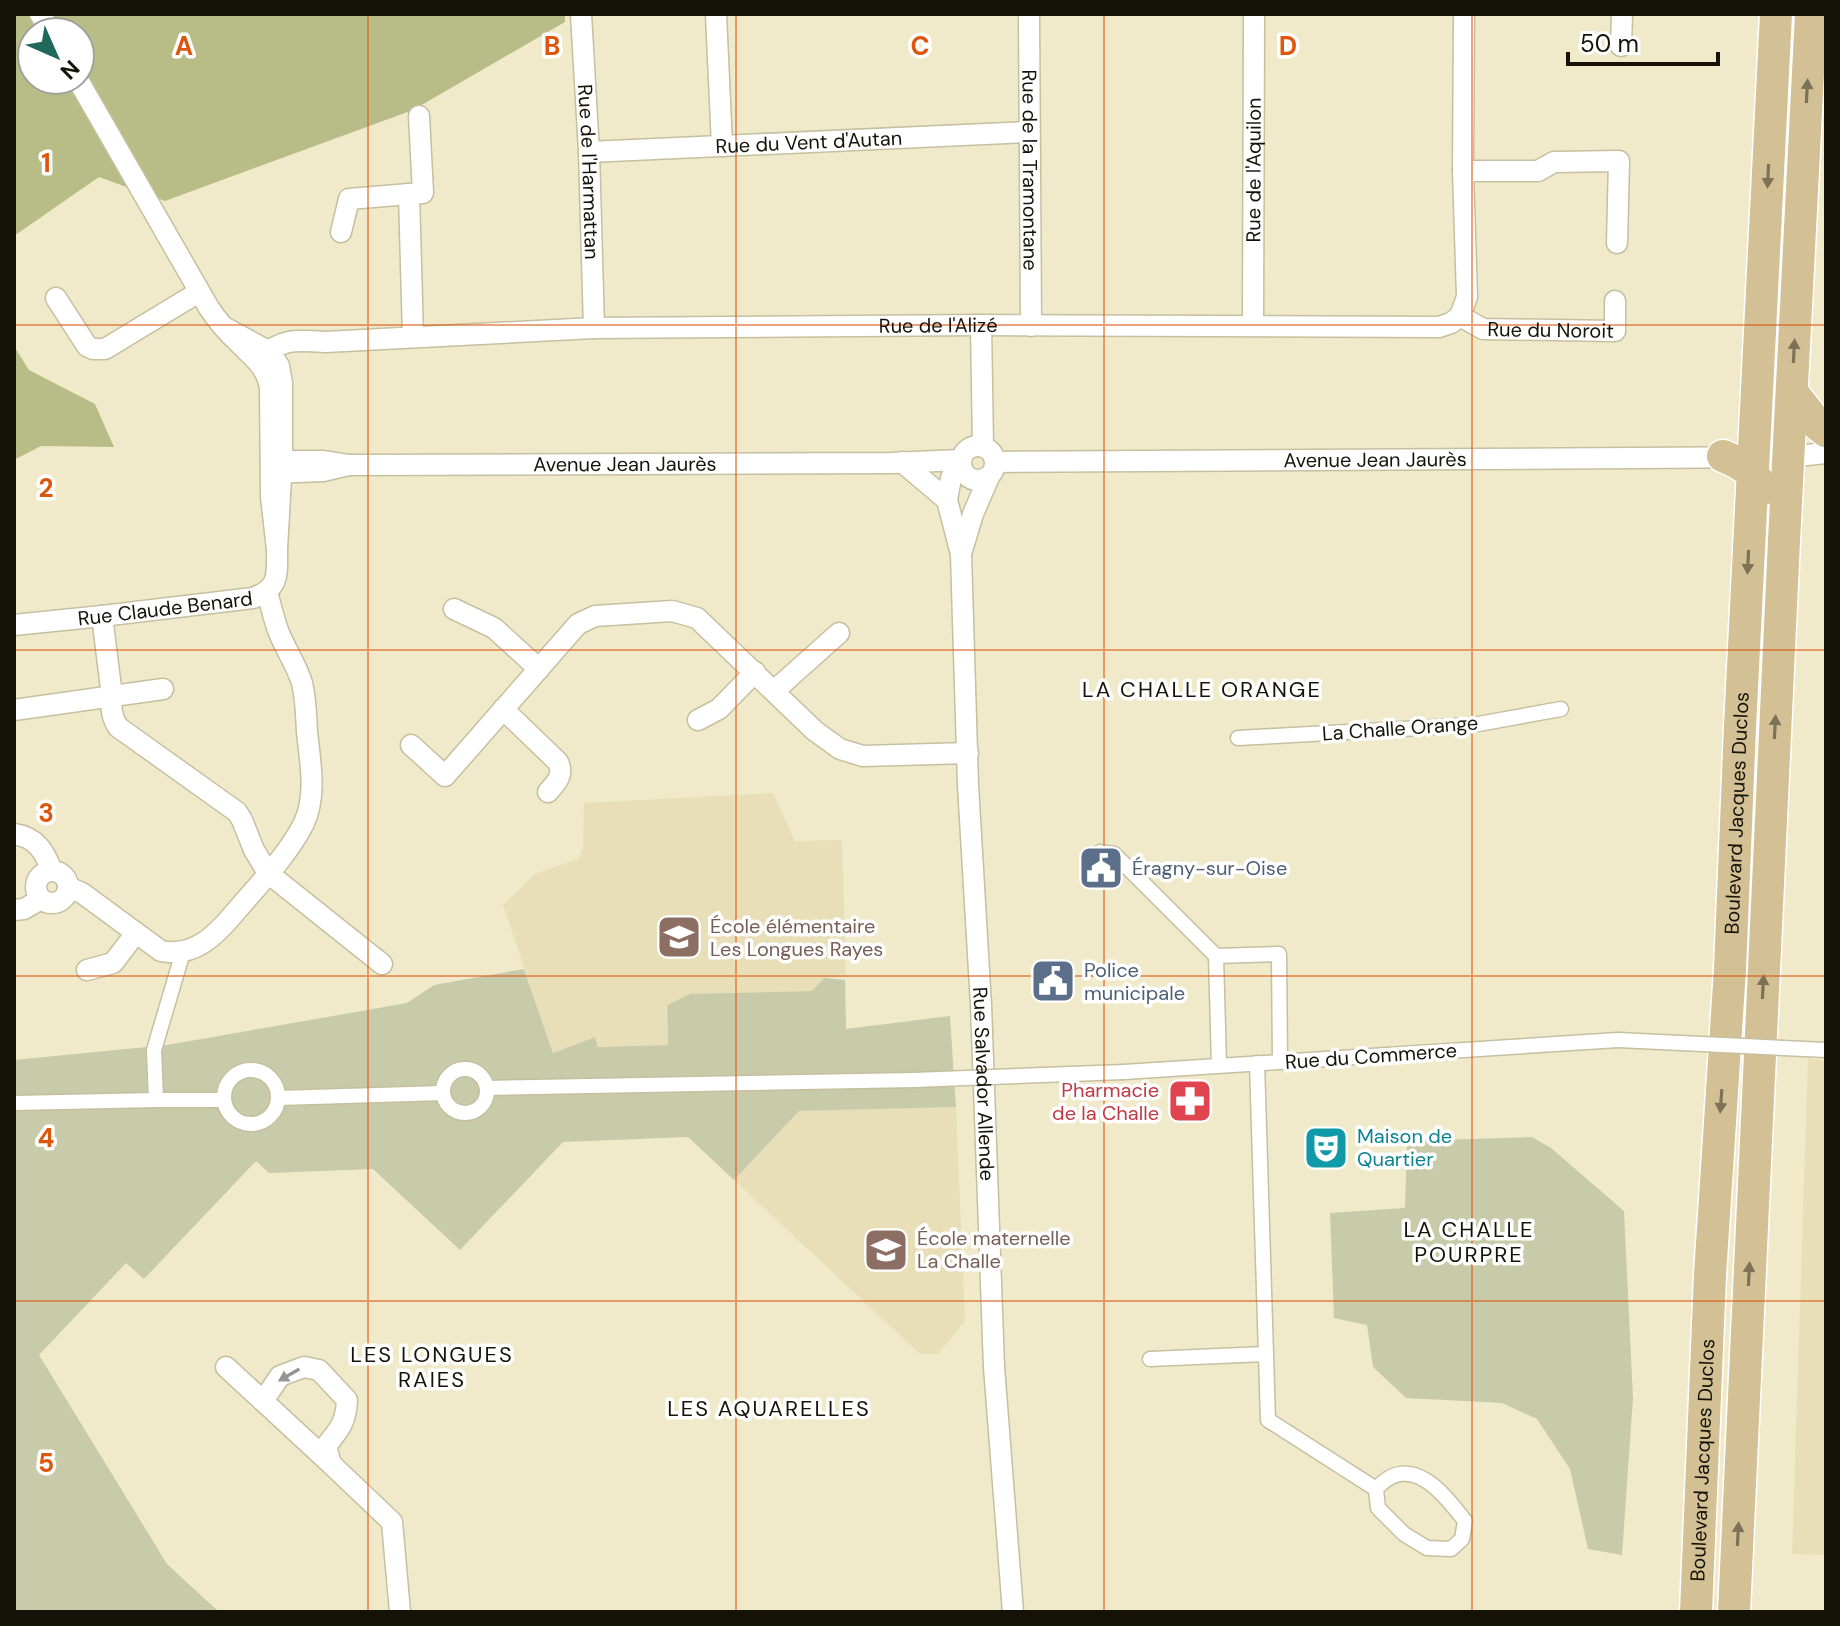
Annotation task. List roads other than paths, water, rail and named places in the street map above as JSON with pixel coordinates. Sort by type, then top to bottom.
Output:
[{"type":"main road","name":"Boulevard Jacques Duclos","points":[[1696,1611],[1710,1275],[1730,969],[1740,727],[1743,462],[1758,377],[1776,14]]},
{"type":"main road","name":"Boulevard Jacques Duclos","points":[[1734,1612],[1811,14]]},
{"type":"main road","points":[[1758,377],[1768,391],[1774,430],[1788,457]]},
{"type":"main road","points":[[1792,392],[1826,431]]},
{"type":"main road","points":[[1743,462],[1761,484],[1767,496],[1773,526],[1784,541]]},
{"type":"street","name":"Rue de l'Harmattan","points":[[581,14],[594,328]]},
{"type":"street","points":[[716,14],[722,146]]},
{"type":"street","name":"Rue de la Tramontane","points":[[1029,14],[1031,326]]},
{"type":"street","name":"Rue de l'Aquilon","points":[[1253,326],[1254,14]]},
{"type":"street","points":[[1460,316],[1467,297],[1463,171],[1464,14]]},
{"type":"street","points":[[1621,46],[1622,14]]},
{"type":"street","points":[[87,96],[199,292],[224,327],[267,360]]},
{"type":"street","points":[[341,232],[349,199],[423,193],[419,116]]},
{"type":"street","name":"Rue du Vent d'Autan","points":[[589,152],[1029,132]]},
{"type":"street","points":[[1463,171],[1538,171],[1554,162],[1619,161],[1617,243]]},
{"type":"street","points":[[409,194],[413,336]]},
{"type":"street","points":[[56,298],[87,346],[105,349],[199,292]]},
{"type":"street","name":"Rue du Noroit","points":[[1460,316],[1483,329],[1615,331],[1615,301]]},
{"type":"street","name":"Rue de l'Alizé","points":[[267,360],[325,342],[594,328],[981,325],[1439,327],[1460,316]]},
{"type":"street","points":[[960,461],[967,477],[982,480],[989,462],[981,325]]},
{"type":"street","name":"Rue Claude Benard","points":[[14,625],[246,600],[272,587],[277,577],[277,549],[271,497],[282,383],[267,360]]},
{"type":"street","points":[[902,462],[947,500],[951,478],[969,448],[976,446],[989,462]]},
{"type":"street","name":"Avenue Jean Jaurès","points":[[989,462],[1743,462],[1826,453]]},
{"type":"street","name":"Avenue Jean Jaurès","points":[[276,466],[323,471],[349,465],[960,461]]},
{"type":"street","name":"Rue Salvador Allende","points":[[961,554],[989,462]]},
{"type":"street","name":"Rue Salvador Allende","points":[[947,500],[961,554],[994,1367],[1013,1612]]},
{"type":"street","points":[[14,834],[29,838],[40,847],[52,871],[63,876],[68,887],[82,893],[161,951],[183,952],[198,946],[222,928],[288,849],[305,821],[311,798],[304,693],[278,630],[267,592]]},
{"type":"street","points":[[454,609],[494,628],[539,669]]},
{"type":"street","points":[[411,745],[445,776],[578,624],[595,616],[672,611],[697,618],[825,739],[840,749],[855,755],[873,756],[968,753]]},
{"type":"street","points":[[102,616],[111,708],[118,727],[237,812],[268,873],[382,964]]},
{"type":"street","points":[[774,691],[839,633]]},
{"type":"street","points":[[698,720],[719,709],[755,672]]},
{"type":"street","points":[[14,710],[163,689]]},
{"type":"street","points":[[503,709],[562,769],[559,779],[548,792]]},
{"type":"street","name":"La Challe Orange","points":[[1238,738],[1473,725],[1561,709]]},
{"type":"street","points":[[1100,852],[1114,854],[1216,956],[1219,1065]]},
{"type":"street","points":[[52,871],[38,882],[36,888],[41,899],[58,902],[64,898],[68,887]]},
{"type":"street","points":[[14,910],[24,909],[41,899]]},
{"type":"street","points":[[87,970],[113,963],[136,933]]},
{"type":"street","points":[[156,1100],[154,1050],[183,952]]},
{"type":"street","points":[[1216,956],[1279,954],[1280,1062]]},
{"type":"street","name":"Rue du Commerce","points":[[487,1088],[914,1080],[1124,1072],[1618,1040],[1826,1050]]},
{"type":"street","points":[[1257,1063],[1268,1420],[1376,1489]]},
{"type":"street","points":[[257,1069],[269,1075],[277,1085],[279,1098],[271,1116],[262,1122],[242,1123],[227,1110],[225,1087],[232,1076],[244,1070],[257,1069]]},
{"type":"street","points":[[462,1069],[476,1072],[487,1088],[483,1104],[469,1113],[452,1109],[443,1093],[449,1076],[462,1069]]},
{"type":"street","points":[[279,1098],[443,1093]]},
{"type":"street","points":[[14,1103],[224,1100]]},
{"type":"street","points":[[1150,1359],[1265,1354]]},
{"type":"street","points":[[226,1367],[392,1522],[400,1612]]},
{"type":"street","points":[[263,1401],[280,1376],[304,1367],[319,1370],[347,1400],[346,1415],[326,1446],[331,1464]]},
{"type":"street","points":[[1404,1472],[1420,1477],[1446,1496],[1465,1521],[1462,1539],[1451,1549],[1427,1548],[1404,1534],[1378,1508],[1376,1489],[1386,1478],[1404,1472]]},
{"type":"place","name":"Éragny-sur-Oise","points":[[1101,868]]},
{"type":"place","name":"École élémentaire Les Longues Rayes","points":[[679,937]]},
{"type":"place","name":"Police municipale","points":[[1053,981]]},
{"type":"place","name":"Pharmacie de la Challe","points":[[1190,1101]]},
{"type":"place","name":"Maison de Quartier","points":[[1326,1148]]},
{"type":"place","name":"École maternelle La Challe","points":[[886,1250]]},
{"type":"district","name":"LA CHALLE ORANGE","points":[[1202,689]]},
{"type":"district","name":"LA CHALLE POURPRE","points":[[1469,1242]]},
{"type":"district","name":"LES LONGUES RAIES","points":[[432,1366]]},
{"type":"district","name":"LES AQUARELLES","points":[[769,1408]]}]
